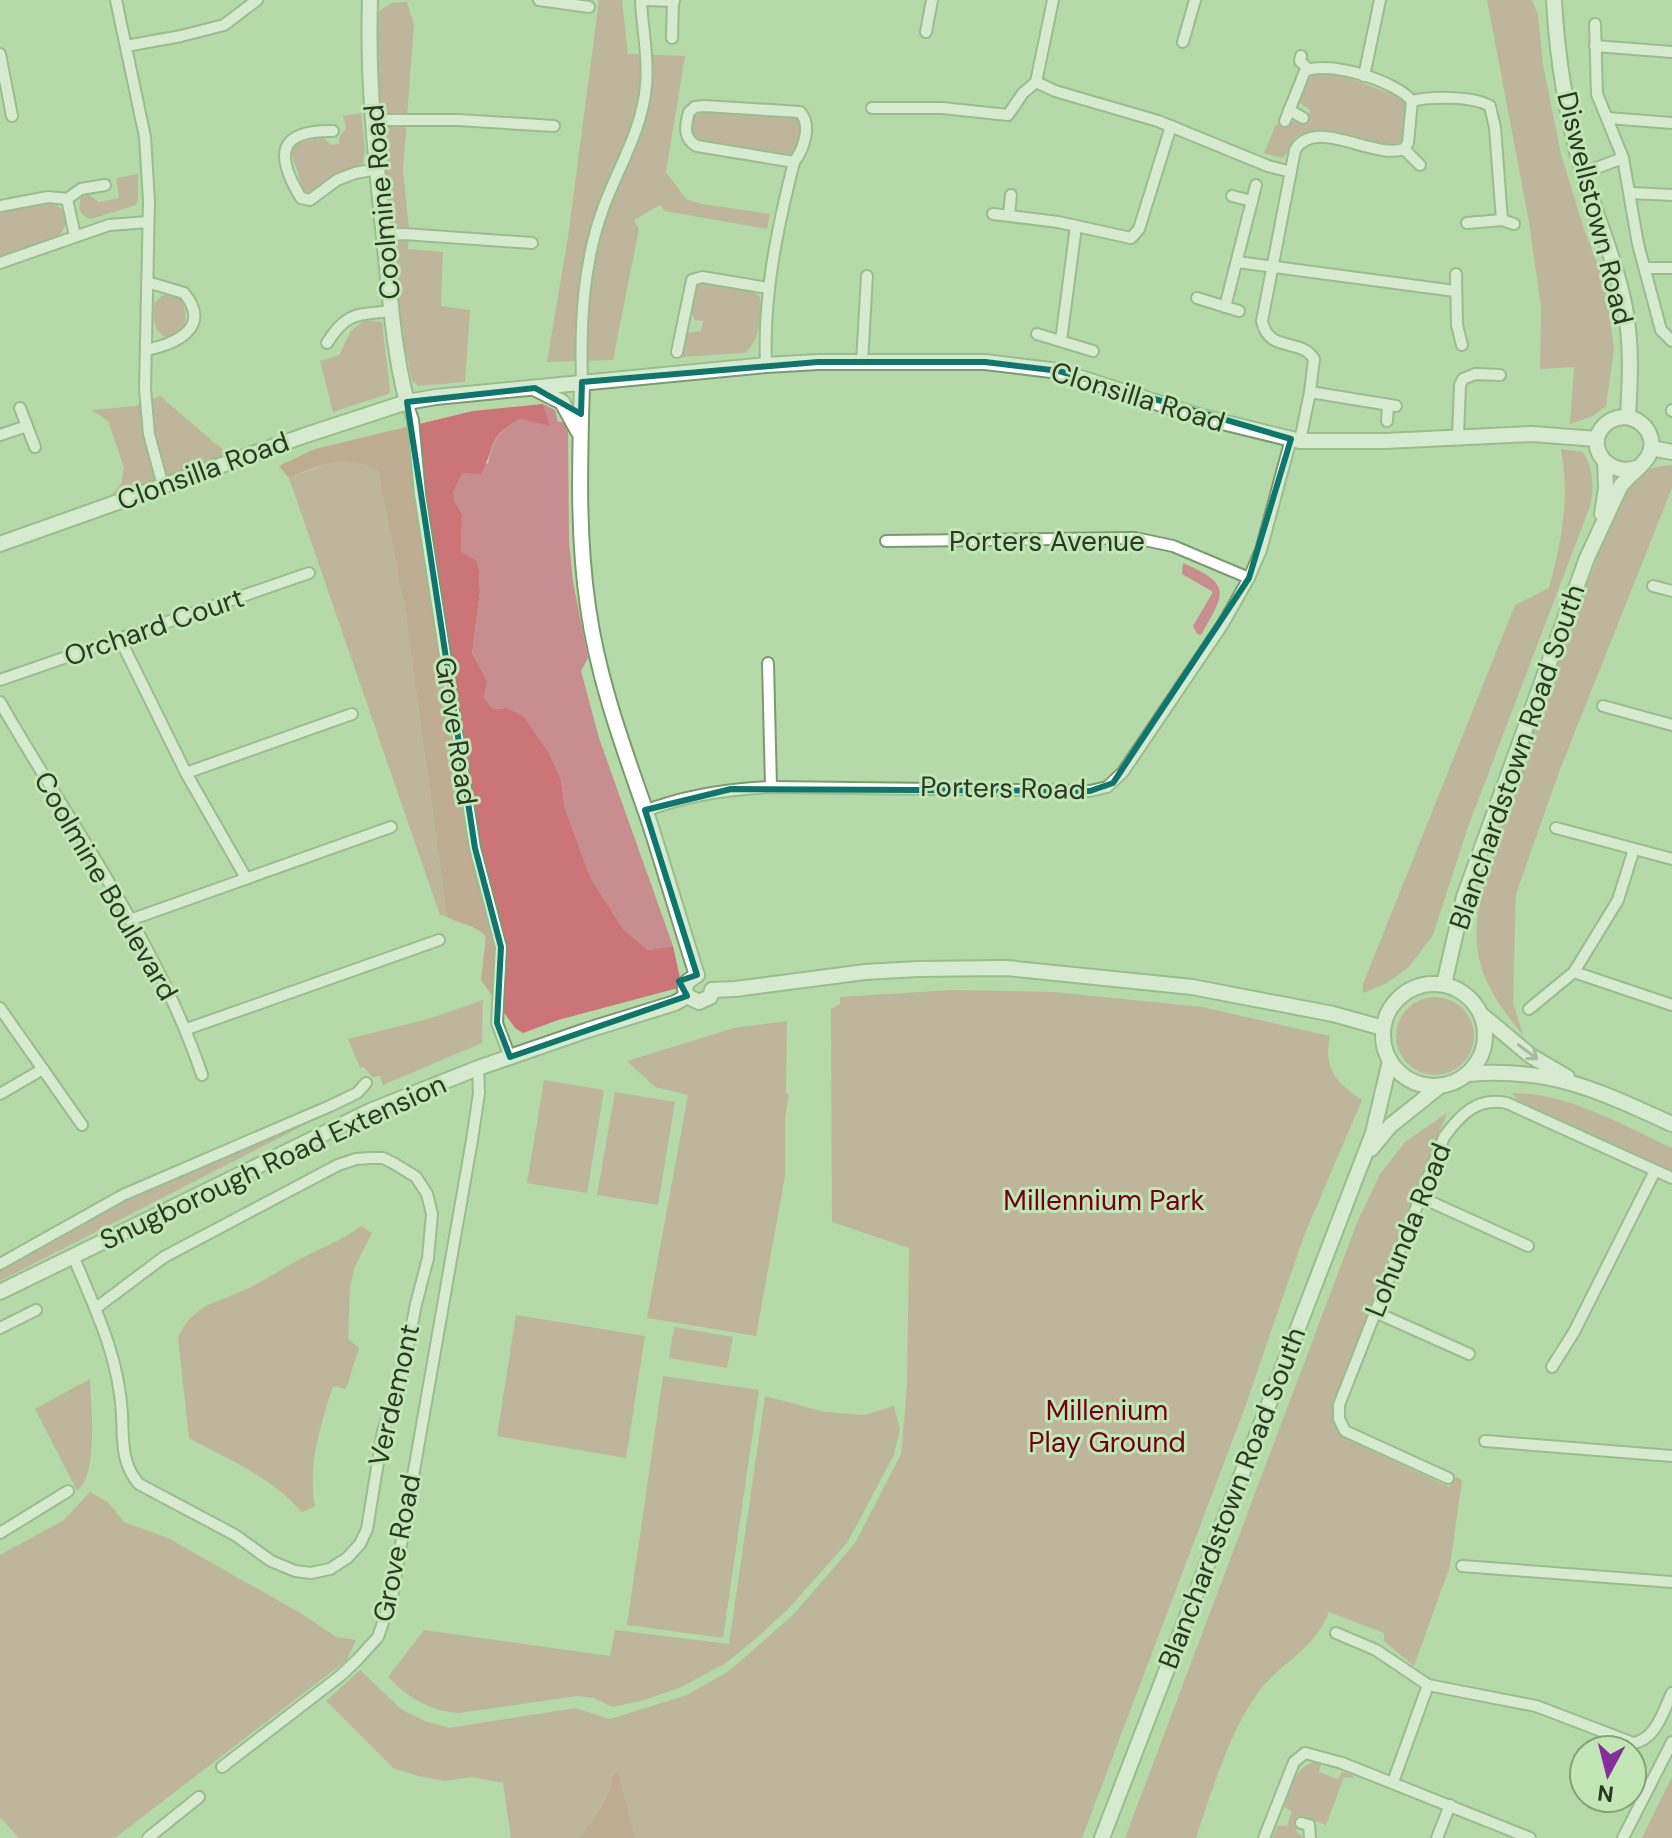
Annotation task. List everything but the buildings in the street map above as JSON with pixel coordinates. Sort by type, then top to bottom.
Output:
[{"type":"main road","name":"Coolmine Road","points":[[370,0],[370,68],[377,169],[391,311],[407,402]]},
{"type":"main road","name":"Diswellstown Road","points":[[1554,0],[1565,94],[1583,173],[1615,266],[1625,310],[1630,360],[1628,417]]},
{"type":"main road","name":"Clonsilla Road","points":[[0,544],[407,402],[766,365],[985,362],[1059,371],[1202,417],[1296,440],[1385,441],[1532,434],[1597,439]]},
{"type":"main road","points":[[582,382],[580,543],[588,610],[608,700],[697,975]]},
{"type":"main road","points":[[535,388],[562,402],[580,436]]},
{"type":"main road","points":[[1620,417],[1628,417],[1648,431],[1651,448],[1636,468],[1619,470],[1600,456],[1597,439],[1605,425],[1620,417]]},
{"type":"main road","points":[[1651,448],[1672,452]]},
{"type":"main road","name":"Blanchardstown Road South","points":[[1598,532],[1606,488],[1605,462]]},
{"type":"main road","name":"Blanchardstown Road South","points":[[1444,984],[1464,897],[1598,532],[1620,487],[1636,468]]},
{"type":"main road","points":[[712,990],[878,971],[1007,968],[1192,987],[1333,1014],[1383,1028]]},
{"type":"main road","points":[[697,975],[710,980],[712,990],[710,997],[699,1002],[687,996],[686,984],[697,975]]},
{"type":"main road","points":[[1429,983],[1444,984],[1460,990],[1473,1000],[1482,1015],[1486,1031],[1485,1047],[1479,1062],[1468,1074],[1455,1082],[1424,1086],[1411,1081],[1390,1061],[1383,1028],[1392,1006],[1402,995],[1429,983]]},
{"type":"main road","name":"Snugborough Road Extension","points":[[0,1292],[370,1111],[478,1068],[675,1003],[687,996]]},
{"type":"main road","points":[[1482,1015],[1531,1056],[1578,1083],[1672,1124]]},
{"type":"main road","name":"Blanchardstown Road South","points":[[1102,1838],[1375,1126],[1390,1061]]},
{"type":"main road","points":[[1468,1074],[1529,1074],[1578,1083]]},
{"type":"main road","name":"Blanchardstown Road South","points":[[1363,1158],[1390,1126],[1440,1086]]},
{"type":"street","points":[[116,0],[145,137],[147,420],[163,486]]},
{"type":"street","points":[[539,0],[589,7]]},
{"type":"street","points":[[582,382],[583,309],[589,260],[605,204],[636,134],[647,85],[644,0],[674,1],[672,38]]},
{"type":"street","points":[[926,32],[932,0]]},
{"type":"street","points":[[872,108],[942,108],[1008,115],[1023,93],[1036,82],[1053,0]]},
{"type":"street","points":[[1183,42],[1195,0]]},
{"type":"street","points":[[1364,76],[1380,0]]},
{"type":"street","points":[[126,46],[217,27],[234,19],[253,1]]},
{"type":"street","points":[[1595,24],[1597,94],[1623,158],[1638,244],[1661,330],[1672,341]]},
{"type":"street","points":[[1595,46],[1672,52]]},
{"type":"street","points":[[0,54],[12,116]]},
{"type":"street","points":[[1301,56],[1300,61],[1308,69]]},
{"type":"street","points":[[1308,69],[1325,66],[1364,76],[1400,91],[1412,101]]},
{"type":"street","points":[[1285,121],[1308,69]]},
{"type":"street","points":[[1036,82],[1055,91],[1137,114],[1268,166],[1291,172]]},
{"type":"street","points":[[1412,101],[1432,97],[1482,102],[1490,106],[1495,128],[1502,220]]},
{"type":"street","points":[[1272,268],[1295,150],[1302,141],[1340,140],[1390,153],[1404,149],[1408,143],[1412,101]]},
{"type":"street","points":[[766,365],[768,288],[794,162],[804,144],[806,120],[800,112],[704,106],[695,107],[689,112],[685,133],[689,141],[697,146],[794,162]]},
{"type":"street","points":[[1289,110],[1303,118]]},
{"type":"street","points":[[1608,118],[1672,123]]},
{"type":"street","points":[[374,120],[458,120],[554,126]]},
{"type":"street","points":[[993,214],[1076,226],[1125,238],[1135,236],[1171,126]]},
{"type":"street","points":[[333,131],[296,136],[286,144],[284,151],[289,170],[301,198],[310,200],[337,180],[377,169]]},
{"type":"street","points":[[1404,149],[1420,165]]},
{"type":"street","points":[[1583,173],[1623,158]]},
{"type":"street","points":[[0,206],[48,197],[67,199],[81,189],[105,185]]},
{"type":"street","points":[[1225,307],[1256,185]]},
{"type":"street","points":[[1631,193],[1672,195]]},
{"type":"street","points":[[1009,215],[1011,195]]},
{"type":"street","points":[[1232,196],[1252,201]]},
{"type":"street","points":[[67,199],[75,236]]},
{"type":"street","points":[[1467,223],[1502,220],[1514,224]]},
{"type":"street","points":[[0,263],[109,225],[148,222]]},
{"type":"street","points":[[1061,341],[1076,226]]},
{"type":"street","points":[[384,235],[532,243]]},
{"type":"street","points":[[1237,262],[1455,291]]},
{"type":"street","name":"Porters Road","points":[[645,811],[731,789],[1090,791],[1107,787],[1123,772],[1187,680],[1249,578],[1296,440],[1314,366],[1311,353],[1275,341],[1263,326],[1272,268]]},
{"type":"street","points":[[1646,268],[1672,268]]},
{"type":"street","points":[[1456,274],[1457,325],[1462,345]]},
{"type":"street","points":[[862,362],[867,276]]},
{"type":"street","points":[[677,352],[692,280],[702,277],[768,288]]},
{"type":"street","points":[[146,350],[175,343],[185,336],[193,314],[184,293],[147,282]]},
{"type":"street","points":[[1197,298],[1239,311]]},
{"type":"street","points":[[327,343],[336,328],[350,316],[391,311]]},
{"type":"street","points":[[1037,334],[1093,351]]},
{"type":"street","points":[[1458,436],[1460,385],[1463,379],[1475,374],[1500,375]]},
{"type":"street","points":[[1310,392],[1392,406],[1387,421]]},
{"type":"street","name":"Grove Road","points":[[407,402],[413,420],[420,494],[475,848],[501,947],[497,1023],[510,1057]]},
{"type":"street","points":[[20,408],[35,447]]},
{"type":"street","points":[[0,435],[27,426]]},
{"type":"street","name":"Porters Avenue","points":[[886,541],[1135,538],[1173,546],[1249,578]]},
{"type":"street","name":"Orchard Court","points":[[0,680],[309,573]]},
{"type":"street","points":[[1653,586],[1672,591]]},
{"type":"street","points":[[120,639],[186,773],[246,878]]},
{"type":"street","points":[[768,663],[771,787]]},
{"type":"street","name":"Coolmine Boulevard","points":[[0,702],[130,920],[187,1029],[202,1075]]},
{"type":"street","points":[[1603,706],[1672,725]]},
{"type":"street","points":[[186,773],[352,714]]},
{"type":"street","points":[[130,920],[391,827]]},
{"type":"street","points":[[1556,828],[1672,859]]},
{"type":"street","points":[[1529,1009],[1574,972],[1618,900],[1634,849]]},
{"type":"street","points":[[187,1029],[439,940]]},
{"type":"street","points":[[1574,972],[1672,1005]]},
{"type":"street","points":[[0,1008],[82,1125]]},
{"type":"street","name":"Grove Road","points":[[222,1767],[340,1676],[378,1637],[386,1618],[465,1180],[479,1093],[478,1068]]},
{"type":"street","points":[[0,1094],[43,1069]]},
{"type":"street","points":[[0,1264],[102,1205],[330,1106],[357,1093],[366,1083]]},
{"type":"street","name":"Lohunda Road","points":[[1448,1478],[1345,1431],[1339,1419],[1339,1405],[1444,1137],[1459,1116],[1478,1103],[1493,1100],[1507,1103],[1672,1178]]},
{"type":"street","name":"Verdemont","points":[[73,1256],[96,1308],[119,1377],[125,1459],[131,1473],[144,1489],[209,1520],[271,1561],[295,1571],[311,1573],[330,1569],[354,1551],[367,1529],[383,1431],[401,1381],[428,1258],[432,1214],[427,1194],[416,1177],[383,1158],[356,1159],[338,1165],[176,1250],[96,1308]]},
{"type":"street","points":[[1552,1367],[1574,1332],[1655,1171]]},
{"type":"street","points":[[1420,1197],[1528,1246]]},
{"type":"street","points":[[0,1328],[36,1310]]},
{"type":"street","points":[[1375,1312],[1469,1354]]},
{"type":"street","points":[[1485,1441],[1672,1456]]},
{"type":"street","points":[[0,1533],[68,1491]]},
{"type":"street","points":[[1462,1566],[1672,1582]]},
{"type":"street","points":[[1336,1633],[1376,1650],[1428,1685],[1536,1706],[1633,1743],[1646,1738],[1654,1730],[1672,1693]]},
{"type":"street","points":[[1393,1782],[1428,1685]]},
{"type":"street","points":[[1623,1838],[1672,1742]]},
{"type":"street","points":[[1264,1838],[1299,1756],[1311,1753],[1393,1782],[1530,1838]]},
{"type":"street","points":[[148,1838],[199,1797]]},
{"type":"street","points":[[1437,1838],[1450,1805]]},
{"type":"street","points":[[1301,1823],[1309,1825],[1310,1838]]},
{"type":"highlighted area","points":[[818,362],[985,362],[1059,371],[1291,439],[1249,578],[1113,783],[1090,791],[731,789],[645,810],[697,975],[679,981],[687,996],[510,1057],[497,1023],[501,947],[475,848],[407,402],[535,388],[581,414],[582,382]]},
{"type":"green space","points":[[599,0],[622,0],[628,54],[685,56],[666,172],[686,199],[770,214],[767,229],[665,211],[660,205],[634,220],[639,229],[613,360],[547,362],[568,237]]},
{"type":"green space","points":[[1487,0],[1532,0],[1538,15],[1543,65],[1561,154],[1606,287],[1614,349],[1606,406],[1593,416],[1570,424],[1574,367],[1540,369],[1541,307],[1529,222]]},
{"type":"green space","points":[[407,2],[414,25],[403,170],[408,249],[443,252],[441,306],[470,310],[465,382],[418,386],[412,380],[400,326],[392,221],[386,205],[376,24],[380,10],[392,3]]},
{"type":"green space","points":[[1319,72],[1341,75],[1402,98],[1406,105],[1401,142],[1379,145],[1327,131],[1314,131],[1297,136],[1282,158],[1264,153],[1276,124],[1286,126],[1289,121],[1306,121],[1310,110],[1300,103],[1302,88],[1310,77]]},
{"type":"green space","points":[[703,112],[794,116],[801,123],[800,137],[794,153],[787,155],[697,140],[691,133],[693,117]]},
{"type":"green space","points":[[361,113],[365,148],[363,163],[334,176],[315,191],[304,192],[291,152],[294,144],[323,137],[331,145],[339,144],[340,135],[346,129],[343,116]]},
{"type":"green space","points":[[138,174],[136,205],[91,219],[81,212],[81,195],[88,194],[99,202],[119,198],[116,178]]},
{"type":"green space","points":[[44,202],[62,210],[66,219],[63,231],[58,236],[0,257],[0,211]]},
{"type":"green space","points":[[705,283],[751,291],[760,297],[759,328],[754,342],[744,353],[682,357],[688,333],[701,331],[703,321],[695,320],[690,310],[695,287]]},
{"type":"green space","points":[[169,294],[182,300],[186,312],[184,330],[171,339],[157,330],[154,314],[155,302]]},
{"type":"green space","points":[[365,320],[382,322],[390,391],[333,412],[320,361],[339,355],[351,331]]},
{"type":"green space","points":[[160,396],[230,456],[111,496],[121,484],[124,468],[108,421],[92,410],[135,406]]},
{"type":"green space","points":[[543,404],[555,410],[558,422],[568,421],[569,542],[573,582],[588,658],[581,671],[599,738],[673,946],[648,950],[624,930],[591,879],[565,809],[561,781],[507,708],[493,709],[484,698],[487,680],[472,653],[480,592],[479,570],[476,560],[461,553],[462,514],[453,492],[463,473],[488,463],[498,436],[520,419],[549,425]]},
{"type":"green space","points":[[1561,449],[1583,452],[1587,459],[1592,480],[1589,509],[1468,827],[1433,935],[1409,967],[1387,983],[1363,993],[1363,984],[1515,605],[1549,588],[1563,519],[1565,485]]},
{"type":"green space","points":[[332,462],[365,463],[378,471],[405,610],[447,917],[440,915],[289,478]]},
{"type":"green space","points":[[1672,465],[1672,488],[1559,772],[1516,894],[1513,1002],[1523,1035],[1488,984],[1478,950],[1478,911],[1494,852],[1496,829],[1622,491],[1644,472]]},
{"type":"green space","points":[[1183,563],[1210,578],[1220,592],[1201,635],[1193,626],[1213,592],[1182,574]]},
{"type":"green space","name":"Millennium Park","points":[[952,990],[1054,992],[1202,1007],[1330,1036],[1328,1057],[1334,1073],[1345,1087],[1362,1100],[1304,1236],[1244,1410],[1082,1838],[511,1838],[503,1783],[472,1777],[445,1781],[393,1768],[326,1701],[360,1670],[402,1710],[449,1728],[575,1708],[610,1719],[687,1695],[729,1671],[794,1614],[855,1543],[901,1454],[907,1388],[909,1248],[832,1222],[831,1009],[840,1004],[840,997]]},
{"type":"green space","points":[[1427,997],[1443,997],[1457,1003],[1468,1014],[1474,1036],[1468,1058],[1457,1069],[1443,1075],[1427,1075],[1413,1069],[1402,1058],[1396,1044],[1396,1028],[1402,1014],[1413,1003]]},
{"type":"green space","points":[[483,1000],[482,1043],[383,1085],[380,1076],[372,1077],[364,1067],[360,1068],[348,1039],[428,1019]]},
{"type":"green space","points":[[787,1021],[786,1093],[789,1094],[785,1119],[785,1176],[756,1336],[647,1318],[688,1095],[655,1087],[627,1061],[734,1028]]},
{"type":"green space","points":[[544,1080],[604,1090],[587,1193],[527,1183]]},
{"type":"green space","points":[[615,1092],[675,1102],[658,1205],[597,1195]]},
{"type":"green space","points":[[1512,1093],[1533,1094],[1574,1104],[1672,1148],[1672,1171],[1518,1101]]},
{"type":"green space","points":[[351,1101],[0,1281],[0,1270],[120,1204]]},
{"type":"green space","points":[[1447,1113],[1333,1414],[1345,1438],[1449,1487],[1456,1477],[1462,1480],[1450,1566],[1414,1666],[1384,1641],[1384,1633],[1329,1612],[1315,1637],[1269,1679],[1249,1706],[1223,1761],[1196,1838],[1125,1838],[1358,1220],[1380,1174],[1406,1141]]},
{"type":"green space","points":[[361,1226],[372,1233],[354,1269],[348,1339],[359,1348],[346,1389],[333,1386],[314,1460],[315,1506],[302,1512],[263,1479],[189,1438],[178,1338],[199,1310],[251,1287]]},
{"type":"green space","points":[[516,1315],[645,1336],[626,1458],[497,1436]]},
{"type":"green space","points":[[674,1327],[733,1337],[727,1368],[669,1358]]},
{"type":"green space","points":[[663,1376],[759,1390],[723,1638],[627,1625]]},
{"type":"green space","points":[[90,1379],[91,1455],[84,1483],[77,1491],[35,1409]]},
{"type":"green space","points":[[765,1396],[825,1412],[864,1415],[894,1406],[900,1429],[894,1455],[847,1543],[789,1608],[726,1663],[681,1687],[645,1700],[612,1707],[594,1698],[577,1696],[448,1712],[420,1702],[388,1677],[424,1630],[610,1656],[615,1630],[729,1644]]},
{"type":"green space","points":[[90,1492],[108,1502],[124,1522],[168,1538],[302,1614],[336,1637],[356,1640],[347,1660],[115,1838],[19,1838],[0,1817],[0,1555],[64,1520]]},
{"type":"green space","points":[[1314,1762],[1321,1764],[1319,1772],[1338,1779],[1342,1772],[1353,1775],[1353,1778],[1344,1777],[1326,1825],[1301,1816],[1296,1831],[1304,1838],[1272,1838],[1277,1826],[1287,1826],[1292,1811],[1284,1807],[1294,1780],[1302,1769]]},
{"type":"green space","points":[[1672,1777],[1672,1838],[1642,1838]]},
{"type":"shaded area","points":[[543,404],[550,426],[520,419],[509,426],[497,437],[481,474],[463,473],[453,492],[462,514],[461,552],[476,560],[479,570],[480,592],[472,653],[487,680],[484,698],[493,709],[507,708],[524,717],[549,754],[561,781],[565,809],[591,879],[624,930],[648,950],[673,946],[682,987],[558,1020],[523,1033],[515,1028],[481,980],[486,937],[473,927],[447,917],[405,610],[378,471],[367,465],[345,461],[322,465],[289,478],[279,466],[315,449],[473,411]]},
{"type":"shaded area","points":[[618,1772],[635,1838],[580,1838],[601,1808],[613,1775]]},
{"type":"park label","name":"Millenium Play Ground","points":[[1107,1426]]}]
